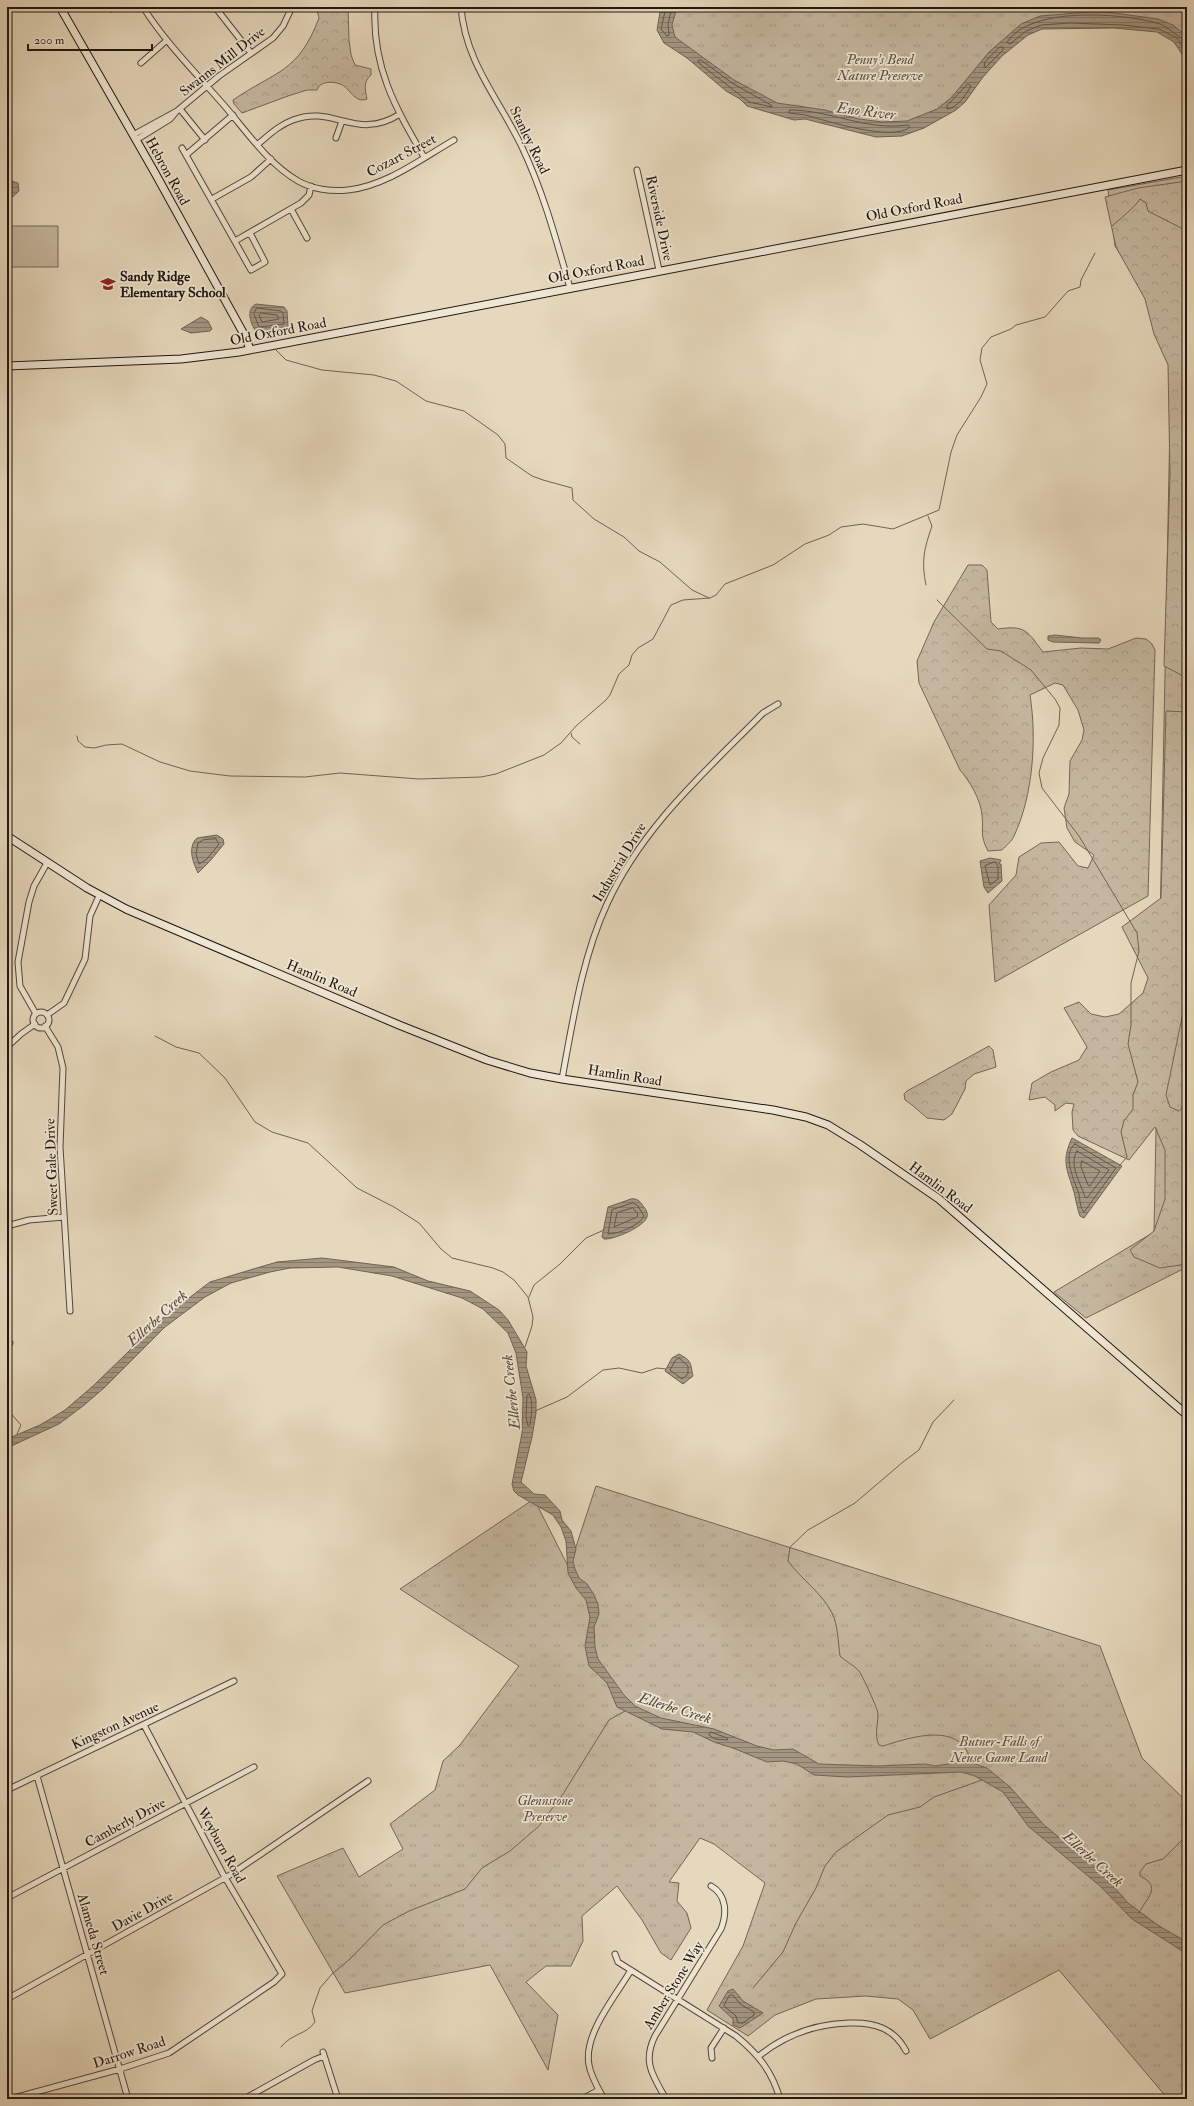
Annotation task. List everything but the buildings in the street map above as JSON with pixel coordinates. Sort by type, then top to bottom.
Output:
[{"type":"street","name":"Hebron Road","points":[[60,7],[135,137],[246,338],[250,350]]},
{"type":"street","name":"Cozart Street","points":[[143,7],[167,40],[271,159],[286,173],[311,186],[332,190],[366,187],[379,182],[454,140]]},
{"type":"street","points":[[215,7],[251,53]]},
{"type":"street","name":"Swanns Mill Drive","points":[[135,137],[170,119],[178,110],[219,76],[273,38],[283,26],[292,7]]},
{"type":"street","points":[[375,7],[375,38],[378,58],[388,90],[424,157]]},
{"type":"street","name":"Stanley Road","points":[[461,7],[466,39],[472,58],[512,128],[539,185],[570,288]]},
{"type":"street","points":[[141,63],[167,40]]},
{"type":"street","points":[[178,110],[205,140]]},
{"type":"street","points":[[258,144],[279,127],[294,119],[317,116],[363,126],[378,124],[400,114]]},
{"type":"street","points":[[186,155],[233,115]]},
{"type":"street","points":[[336,138],[342,121]]},
{"type":"street","points":[[182,148],[252,270],[265,262],[250,233]]},
{"type":"street","points":[[212,200],[251,177],[271,159]]},
{"type":"street","name":"Riverside Drive","points":[[637,170],[646,203],[659,270]]},
{"type":"street","name":"Old Oxford Road","points":[[7,366],[181,359],[250,350],[659,270],[1187,170]]},
{"type":"street","points":[[235,241],[307,198],[311,186]]},
{"type":"street","points":[[290,209],[307,238]]},
{"type":"street","name":"Industrial Drive","points":[[562,1079],[585,967],[603,912],[613,892],[641,845],[663,816],[763,713],[778,704]]},
{"type":"street","name":"Hamlin Road","points":[[7,836],[99,896],[195,939],[460,1050],[519,1070],[562,1079],[773,1110],[806,1117],[828,1125],[859,1144],[950,1208],[1187,1415]]},
{"type":"street","points":[[35,1024],[34,1018],[36,1014],[20,986],[18,962],[29,902],[34,886],[47,863]]},
{"type":"street","points":[[47,1015],[64,1003],[86,959],[90,916],[99,896]]},
{"type":"street","points":[[36,1014],[42,1012],[47,1015]]},
{"type":"street","points":[[35,1024],[40,1027],[45,1026],[48,1021],[47,1015]]},
{"type":"street","points":[[7,1047],[20,1034],[35,1024]]},
{"type":"street","name":"Sweet Gale Drive","points":[[45,1026],[58,1047],[63,1068],[60,1147],[70,1311]]},
{"type":"street","points":[[7,1226],[29,1220],[64,1217]]},
{"type":"street","name":"Kingston Avenue","points":[[7,1790],[234,1681]]},
{"type":"street","name":"Weyburn Road","points":[[144,1725],[225,1878],[282,1974]]},
{"type":"street","name":"Camberly Drive","points":[[7,1898],[254,1767]]},
{"type":"street","name":"Alameda Street","points":[[36,1776],[128,2099]]},
{"type":"street","name":"Davie Drive","points":[[7,1999],[225,1878],[368,1781]]},
{"type":"street","name":"Amber Stone Way","points":[[666,2099],[650,2068],[648,2052],[655,2036],[723,1925],[725,1913],[722,1896],[717,1889],[711,1886]]},
{"type":"street","points":[[615,1954],[618,1962],[724,2028],[736,2036],[759,2056],[773,2079],[780,2099]]},
{"type":"street","points":[[604,2099],[589,2065],[590,2041],[596,2027],[631,1970]]},
{"type":"street","name":"Darrow Road","points":[[10,2099],[120,2069],[152,2059],[179,2047],[274,1982],[282,1974]]},
{"type":"street","points":[[759,2056],[776,2043],[799,2031],[834,2023],[862,2023],[882,2027],[897,2038],[906,2051]]},
{"type":"street","points":[[712,2058],[711,2048],[724,2028]]},
{"type":"street","points":[[244,2099],[324,2054],[338,2099]]},
{"type":"street","points":[[582,2099],[599,2090]]},
{"type":"green space","points":[[316,7],[348,7],[351,55],[355,65],[371,69],[371,75],[365,86],[367,99],[363,100],[355,97],[340,84],[327,82],[323,83],[317,90],[307,90],[242,113],[234,104],[233,100],[285,68],[303,50],[319,18]]},
{"type":"green space","name":"Penny's Bend Nature Preserve","points":[[671,7],[1187,7],[1187,48],[1173,32],[1048,21],[1024,31],[965,91],[908,129],[752,100],[674,43],[663,26]]},
{"type":"green space","points":[[1187,176],[1187,1267],[1086,1318],[1054,1292],[1154,1232],[1172,320],[1148,303],[1141,287],[1115,246],[1108,190]]},
{"type":"green space","points":[[1187,181],[1187,678],[1164,666],[1170,475],[1168,365],[1154,334],[1145,299],[1116,247],[1105,197],[1138,188]]},
{"type":"green space","points":[[7,226],[58,226],[58,267],[7,267]]},
{"type":"green space","points":[[968,565],[982,565],[987,570],[991,622],[998,629],[1015,628],[1025,631],[1043,652],[1081,648],[1108,649],[1136,638],[1146,639],[1152,644],[1155,650],[1148,896],[995,982],[989,905],[1016,875],[1019,857],[1041,843],[1059,842],[1078,866],[1088,868],[1094,855],[1075,842],[1067,828],[1064,808],[1069,794],[1070,761],[1082,740],[1084,730],[1078,710],[1063,685],[1055,683],[1030,695],[1033,730],[1032,767],[1026,803],[1014,836],[1002,850],[988,851],[985,845],[981,809],[977,797],[971,785],[960,770],[919,683],[917,661],[934,622]]},
{"type":"green space","points":[[1166,711],[1187,712],[1187,993],[1166,1095],[1170,1107],[1179,1111],[1187,1103],[1187,1264],[1160,1268],[1134,1257],[1130,1250],[1154,1231],[1165,1199],[1165,1150],[1155,1127],[1129,1160],[1078,1136],[1073,1130],[1072,1112],[1074,1104],[1066,1103],[1055,1111],[1055,1105],[1045,1097],[1029,1100],[1032,1083],[1051,1072],[1079,1060],[1087,1047],[1064,1008],[1079,1002],[1091,1014],[1105,1017],[1119,1014],[1143,993],[1148,978],[1122,927],[1161,898]]},
{"type":"green space","points":[[989,1046],[993,1050],[996,1067],[974,1074],[966,1081],[965,1089],[952,1114],[944,1120],[927,1118],[905,1100],[904,1094],[907,1091]]},
{"type":"green space","points":[[596,1486],[1100,1646],[1142,1758],[1187,1802],[1187,2099],[1168,2099],[1059,1970],[930,2039],[913,2010],[898,1999],[866,1996],[816,1999],[775,2015],[748,2036],[707,2010],[743,1946],[765,1883],[714,1844],[700,1838],[669,1882],[679,1883],[677,1901],[687,1913],[691,1928],[671,1960],[661,1953],[642,1920],[617,1886],[582,1916],[583,1941],[571,1966],[546,1966],[526,1982],[558,2015],[548,2070],[490,1965],[345,1993],[277,1876],[343,1848],[359,1877],[403,1849],[390,1824],[435,1790],[443,1761],[460,1745],[519,1666],[400,1589],[534,1499],[569,1568]]},
{"type":"water","points":[[663,7],[677,7],[672,25],[675,37],[734,80],[777,103],[825,110],[859,119],[882,122],[907,121],[937,109],[952,97],[989,52],[1021,24],[1040,16],[1100,11],[1158,19],[1173,25],[1184,34],[1187,39],[1187,62],[1174,42],[1157,32],[1114,28],[1042,29],[1028,35],[1002,56],[983,77],[965,102],[956,110],[924,128],[902,136],[876,137],[805,119],[794,120],[747,106],[740,99],[726,91],[687,58],[664,43],[657,30],[660,12]]},
{"type":"water","points":[[7,180],[18,183],[19,191],[7,202]]},
{"type":"water","points":[[256,304],[284,307],[287,311],[288,326],[272,331],[262,332],[255,330],[250,320],[250,312]]},
{"type":"water","points":[[201,317],[208,321],[212,329],[210,331],[191,333],[181,329]]},
{"type":"water","points":[[1055,635],[1099,638],[1101,640],[1099,643],[1053,642],[1048,640],[1048,636]]},
{"type":"water","points":[[217,835],[223,839],[224,844],[198,873],[192,855],[192,846],[194,842],[197,838]]},
{"type":"water","points":[[990,858],[1001,860],[999,864],[1001,864],[1002,881],[988,893],[984,887],[980,861]]},
{"type":"water","points":[[1072,1138],[1122,1166],[1084,1218],[1080,1216],[1066,1165],[1067,1153]]},
{"type":"water","points":[[631,1199],[638,1200],[645,1208],[647,1217],[645,1221],[628,1232],[604,1239],[602,1237],[608,1207]]},
{"type":"water","points":[[322,1258],[394,1267],[428,1281],[470,1291],[499,1310],[508,1320],[527,1352],[526,1366],[536,1400],[536,1413],[532,1437],[521,1482],[534,1494],[545,1495],[560,1511],[562,1520],[571,1531],[576,1549],[573,1561],[575,1569],[579,1578],[587,1584],[593,1593],[598,1604],[599,1614],[594,1627],[595,1647],[598,1659],[624,1695],[635,1706],[661,1718],[714,1729],[757,1746],[774,1750],[793,1749],[819,1764],[877,1766],[925,1764],[936,1766],[967,1761],[987,1768],[1010,1787],[1044,1825],[1100,1871],[1128,1903],[1159,1926],[1187,1942],[1187,1954],[1132,1919],[1100,1886],[1028,1826],[1003,1792],[975,1776],[961,1772],[848,1777],[814,1775],[797,1764],[783,1761],[767,1762],[714,1742],[693,1732],[662,1729],[617,1707],[607,1683],[589,1666],[585,1646],[590,1617],[586,1600],[576,1588],[568,1573],[566,1541],[561,1527],[553,1515],[518,1495],[514,1491],[512,1484],[522,1433],[523,1398],[516,1353],[508,1333],[483,1309],[462,1298],[392,1276],[338,1267],[290,1268],[231,1283],[205,1297],[165,1327],[104,1388],[59,1424],[7,1448],[7,1439],[40,1425],[65,1410],[93,1386],[164,1317],[210,1282],[277,1262]]},
{"type":"water","points":[[679,1354],[690,1362],[693,1376],[683,1384],[665,1371],[672,1358]]},
{"type":"water","points":[[733,1989],[743,2001],[763,2013],[740,2028],[733,2025],[733,2019],[719,2006],[728,1991]]},
{"type":"waterway","points":[[1112,226],[1140,199],[1146,203],[1148,211],[1183,229],[1187,251]]},
{"type":"waterway","points":[[77,736],[78,741],[85,747],[94,748],[106,745],[122,744],[160,762],[190,771],[230,776],[305,777],[340,773],[419,779],[481,777],[496,774],[544,755],[561,743],[576,726],[606,700],[610,695],[619,674],[629,665],[632,655],[638,648],[653,639],[671,605],[683,600],[710,598],[716,595],[725,584],[773,565],[805,544],[829,535],[841,527],[863,524],[893,529],[939,510],[951,452],[957,435],[981,397],[987,384],[980,360],[982,348],[991,337],[1011,329],[1016,325],[1045,317],[1068,291],[1080,287],[1081,280],[1095,253]]},
{"type":"waterway","points":[[276,350],[286,360],[322,370],[374,375],[396,381],[426,401],[464,411],[498,435],[505,444],[506,458],[532,476],[572,488],[573,500],[594,519],[624,537],[639,551],[660,562],[692,590],[709,598]]},
{"type":"waterway","points":[[926,585],[924,555],[932,526],[928,516]]},
{"type":"waterway","points":[[937,600],[987,649],[1001,651],[1031,670],[1055,699],[1060,708],[1059,725],[1043,758],[1039,773],[1042,788],[1079,836],[1137,933],[1139,951],[1131,983],[1131,1025],[1128,1044],[1138,1082],[1133,1095],[1133,1109],[1124,1121],[1121,1132],[1127,1157],[1119,1166]]},
{"type":"waterway","points":[[571,733],[572,737],[580,744]]},
{"type":"waterway","points":[[155,1036],[176,1047],[199,1053],[225,1078],[255,1122],[272,1132],[308,1143],[357,1188],[394,1207],[419,1223],[441,1249],[452,1258],[493,1268],[503,1272],[514,1280],[528,1297],[533,1317],[532,1326],[525,1347]]},
{"type":"waterway","points":[[529,1297],[534,1285],[560,1264],[586,1238],[604,1230]]},
{"type":"waterway","points":[[535,1411],[567,1397],[603,1370],[619,1368],[642,1373],[657,1368],[666,1369]]},
{"type":"waterway","points":[[954,1400],[933,1422],[919,1450],[855,1503],[808,1530],[790,1547],[788,1561],[823,1599],[832,1613],[837,1628],[840,1656],[859,1671],[870,1692],[877,1711],[876,1734],[879,1745],[883,1746],[928,1735],[951,1737],[960,1742],[967,1751],[971,1763]]},
{"type":"waterway","points":[[7,1409],[21,1425],[17,1434]]},
{"type":"waterway","points":[[281,2047],[285,2042],[307,2029],[315,2022],[312,2011],[320,1988],[332,1974],[350,1959],[383,1925],[409,1911],[465,1889],[482,1868],[510,1851],[539,1826],[563,1794],[609,1720],[625,1711]]},
{"type":"waterway","points":[[753,1988],[783,1952],[796,1923],[816,1888],[825,1866],[836,1852],[888,1815],[920,1807],[934,1797],[982,1780]]},
{"type":"waterway","points":[[1139,1913],[1152,1889],[1151,1884],[1140,1876],[1140,1872],[1146,1864],[1163,1859],[1187,1835]]},
{"type":"place","name":"Sandy Ridge Elementary School","points":[[108,284]]},
{"type":"water label","name":"Eno River","points":[[866,111]]},
{"type":"water label","name":"Ellerbe Creek","points":[[157,1318]]},
{"type":"water label","name":"Ellerbe Creek","points":[[511,1392]]},
{"type":"water label","name":"Ellerbe Creek","points":[[675,1708]]},
{"type":"water label","name":"Ellerbe Creek","points":[[1093,1859]]},
{"type":"park label","name":"Butner-Falls of Neuse Game Land","points":[[999,1750]]},
{"type":"park label","name":"Glennstone Preserve","points":[[545,1808]]}]
